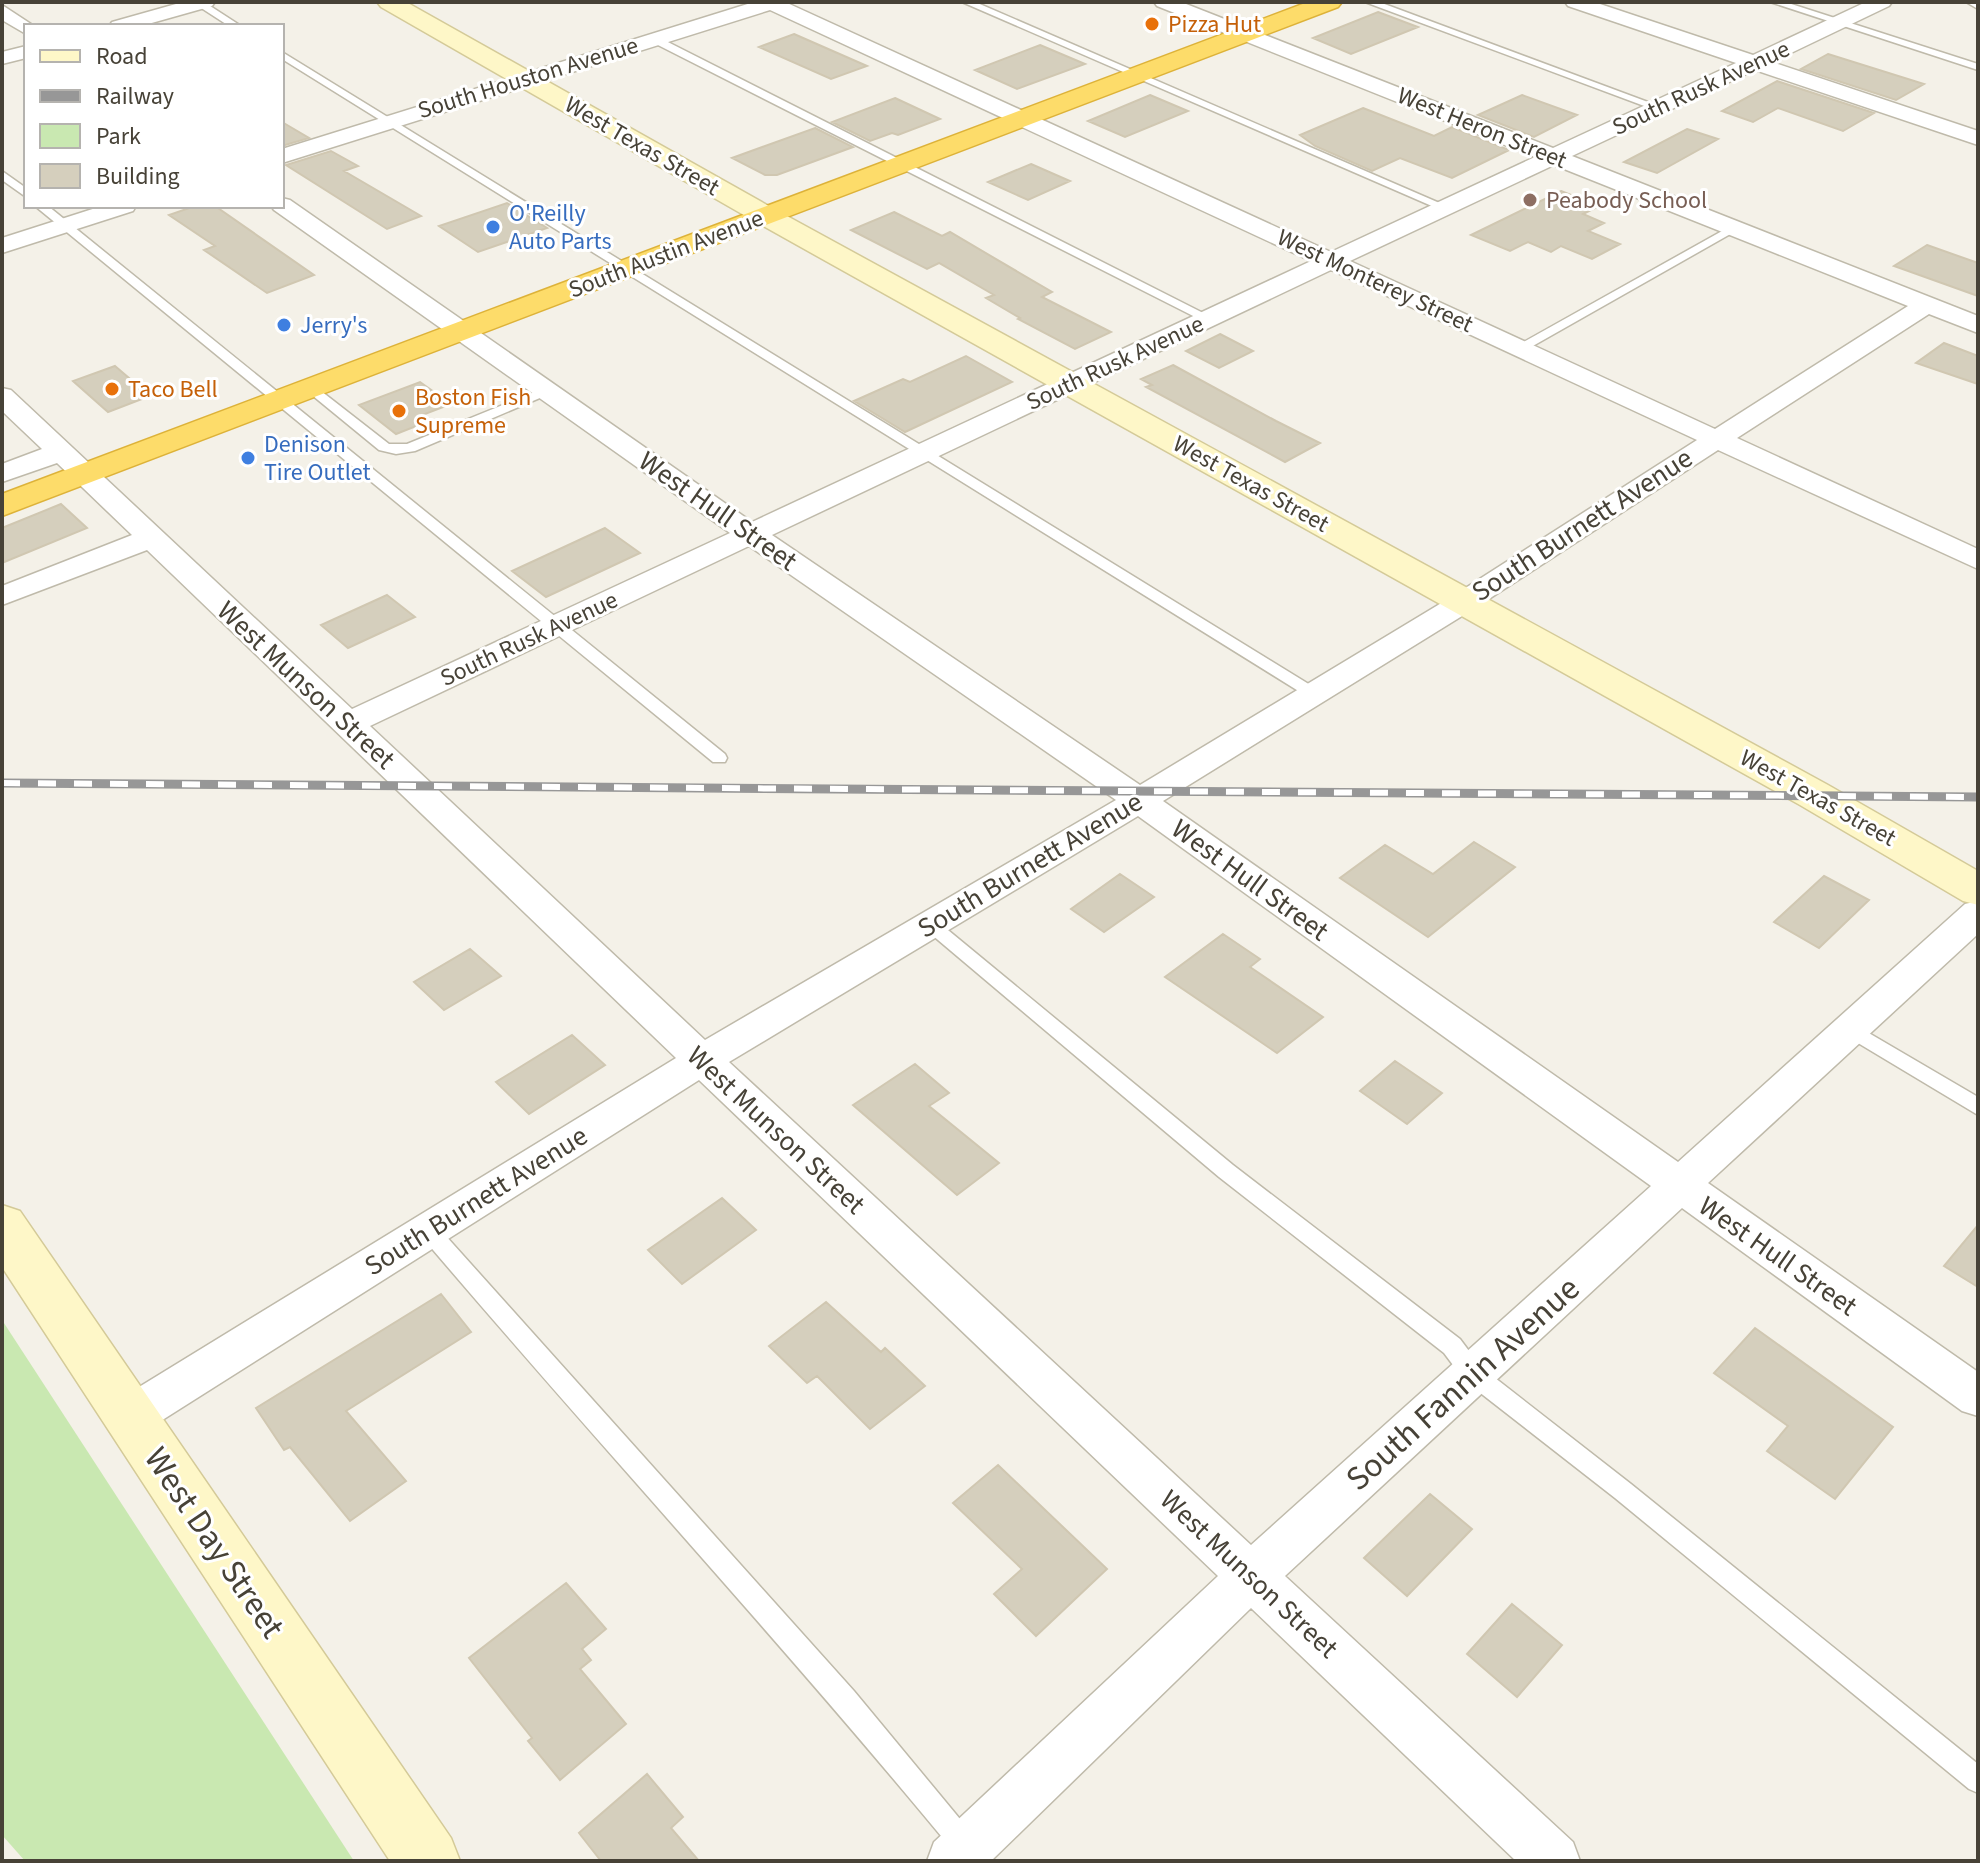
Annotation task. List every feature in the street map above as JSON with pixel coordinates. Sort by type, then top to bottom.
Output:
[{"type":"highway","name":"South Austin Avenue","points":[[2,506],[72,463],[280,400],[1330,2]]},
{"type":"street","points":[[126,24],[200,2]]},
{"type":"street","name":"West Texas Street","points":[[389,2],[766,216],[1978,890]]},
{"type":"street","name":"South Houston Avenue","points":[[284,155],[771,2]]},
{"type":"street","name":"West Monterey Street","points":[[771,2],[1978,560]]},
{"type":"street","name":"West Heron Street","points":[[1164,2],[1978,325]]},
{"type":"street","points":[[1575,2],[1978,138]]},
{"type":"street","name":"South Rusk Avenue","points":[[347,724],[1882,2]]},
{"type":"street","points":[[2,11],[24,27]]},
{"type":"street","points":[[2,58],[24,52]]},
{"type":"street","name":"West Hull Street","points":[[284,206],[752,535],[1139,801],[1978,1397]]},
{"type":"street","points":[[2,246],[119,208]]},
{"type":"street","name":"South Burnett Avenue","points":[[129,1417],[702,1060],[1139,801],[1464,602],[1926,305]]},
{"type":"street","name":"West Munson Street","points":[[2,396],[1554,1861]]},
{"type":"street","points":[[2,474],[72,463]]},
{"type":"street","points":[[2,596],[150,538]]},
{"type":"street","name":"South Fannin Avenue","points":[[960,1854],[1251,1576],[1978,913]]},
{"type":"street","name":"West Day Street","points":[[2,1225],[428,1861]]},
{"type":"lane","points":[[200,2],[233,24]]},
{"type":"lane","points":[[967,2],[1445,208]]},
{"type":"lane","points":[[1370,2],[1659,108]]},
{"type":"lane","points":[[1775,2],[1978,67]]},
{"type":"lane","points":[[654,39],[1209,319]]},
{"type":"lane","points":[[284,56],[1314,694]]},
{"type":"lane","points":[[2,174],[24,192]]},
{"type":"lane","points":[[44,208],[719,758]]},
{"type":"lane","points":[[1519,348],[1735,228]]},
{"type":"lane","points":[[312,388],[384,447],[410,448],[547,392]]},
{"type":"lane","points":[[931,925],[1226,1171],[1452,1346],[1473,1374],[1623,1491],[1978,1780]]},
{"type":"lane","points":[[1850,1029],[1978,1107]]},
{"type":"lane","points":[[429,1231],[845,1700],[960,1854]]},
{"type":"green space","points":[[2,1320],[354,1861],[25,1861],[2,1835]]},
{"type":"building","points":[[1378,12],[1418,27],[1351,54],[1313,38]]},
{"type":"building","points":[[794,34],[867,66],[831,79],[759,47]]},
{"type":"building","points":[[1040,45],[1085,64],[1017,89],[975,70]]},
{"type":"building","points":[[1828,54],[1924,84],[1896,100],[1801,69]]},
{"type":"building","points":[[1777,81],[1874,113],[1843,131],[1778,108],[1753,122],[1722,111]]},
{"type":"building","points":[[1150,95],[1188,111],[1125,137],[1088,121]]},
{"type":"building","points":[[1522,95],[1577,115],[1534,137],[1478,115]]},
{"type":"building","points":[[895,98],[940,119],[898,135],[892,133],[870,141],[832,122]]},
{"type":"building","points":[[1363,108],[1434,136],[1452,127],[1509,150],[1452,178],[1400,158],[1372,171],[1315,146],[1300,135]]},
{"type":"building","points":[[284,123],[309,138],[284,145]]},
{"type":"building","points":[[815,128],[853,147],[777,175],[765,175],[732,158]]},
{"type":"building","points":[[1687,129],[1718,139],[1657,173],[1624,162]]},
{"type":"building","points":[[331,151],[358,166],[344,171],[421,216],[387,229],[286,165]]},
{"type":"building","points":[[1031,164],[1070,181],[1028,200],[988,182]]},
{"type":"building","points":[[1561,191],[1599,206],[1583,214],[1604,223],[1588,231],[1620,244],[1592,259],[1561,246],[1551,252],[1528,242],[1510,251],[1471,235]]},
{"type":"building","name":"O'Reilly Auto Parts","points":[[507,203],[547,228],[478,252],[439,226]]},
{"type":"building","points":[[189,208],[218,208],[314,275],[267,293],[204,250],[215,246],[169,215]]},
{"type":"building","points":[[894,212],[942,236],[950,232],[1052,292],[1042,297],[1111,332],[1075,349],[1018,319],[986,298],[994,295],[939,263],[927,269],[851,230]]},
{"type":"building","points":[[1927,245],[1978,263],[1978,296],[1894,266]]},
{"type":"building","points":[[1220,334],[1253,351],[1219,368],[1186,351]]},
{"type":"building","points":[[1944,343],[1978,356],[1978,384],[1916,363]]},
{"type":"building","points":[[966,356],[1012,382],[905,432],[854,401],[903,379],[910,382]]},
{"type":"building","points":[[1173,365],[1320,443],[1285,462],[1146,387],[1152,385],[1141,379]]},
{"type":"building","name":"Taco Bell","points":[[115,366],[150,396],[108,412],[73,381]]},
{"type":"building","name":"Boston Fish Supreme","points":[[420,382],[451,404],[417,417],[424,423],[396,434],[359,405]]},
{"type":"building","points":[[61,504],[87,528],[2,563],[2,528]]},
{"type":"building","points":[[605,528],[640,553],[546,597],[512,571]]},
{"type":"building","points":[[387,595],[415,617],[348,648],[321,625]]},
{"type":"building","points":[[1474,842],[1515,867],[1428,937],[1340,878],[1385,845],[1433,874]]},
{"type":"building","points":[[1120,874],[1154,897],[1104,932],[1071,909]]},
{"type":"building","points":[[1824,876],[1869,900],[1819,948],[1774,922]]},
{"type":"building","points":[[1223,934],[1260,959],[1250,967],[1323,1017],[1277,1053],[1165,977]]},
{"type":"building","points":[[470,949],[501,976],[444,1010],[414,982]]},
{"type":"building","points":[[572,1035],[605,1065],[529,1114],[496,1082]]},
{"type":"building","points":[[1395,1061],[1442,1093],[1407,1124],[1360,1091]]},
{"type":"building","points":[[915,1064],[949,1093],[929,1106],[999,1163],[957,1195],[853,1105]]},
{"type":"building","points":[[722,1198],[756,1230],[682,1284],[648,1250]]},
{"type":"building","points":[[1978,1225],[1978,1287],[1944,1266]]},
{"type":"building","points":[[441,1294],[471,1332],[346,1411],[406,1481],[350,1521],[290,1447],[284,1450],[256,1408]]},
{"type":"building","points":[[826,1302],[881,1352],[885,1348],[925,1386],[870,1429],[817,1376],[807,1383],[769,1346]]},
{"type":"building","points":[[1755,1328],[1893,1427],[1835,1499],[1767,1451],[1788,1426],[1714,1373]]},
{"type":"building","points":[[998,1465],[1107,1569],[1036,1636],[994,1594],[1022,1569],[953,1503]]},
{"type":"building","points":[[1430,1494],[1472,1529],[1407,1596],[1364,1558]]},
{"type":"building","points":[[566,1583],[606,1629],[582,1649],[591,1660],[580,1669],[626,1724],[560,1780],[528,1741],[532,1738],[469,1658]]},
{"type":"building","points":[[1512,1604],[1562,1645],[1517,1697],[1467,1654]]},
{"type":"building","points":[[647,1774],[683,1817],[671,1828],[699,1861],[601,1861],[579,1833]]},
{"type":"railway","points":[[2,783],[1978,797]]},
{"type":"place","name":"Pizza Hut","points":[[1152,24]]},
{"type":"place","name":"Peabody School","points":[[1530,200]]},
{"type":"place","name":"O'Reilly Auto Parts","points":[[493,227]]},
{"type":"place","name":"Jerry's","points":[[284,325]]},
{"type":"place","name":"Taco Bell","points":[[112,389]]},
{"type":"place","name":"Boston Fish Supreme","points":[[399,411]]},
{"type":"place","name":"Denison Tire Outlet","points":[[248,458]]}]
